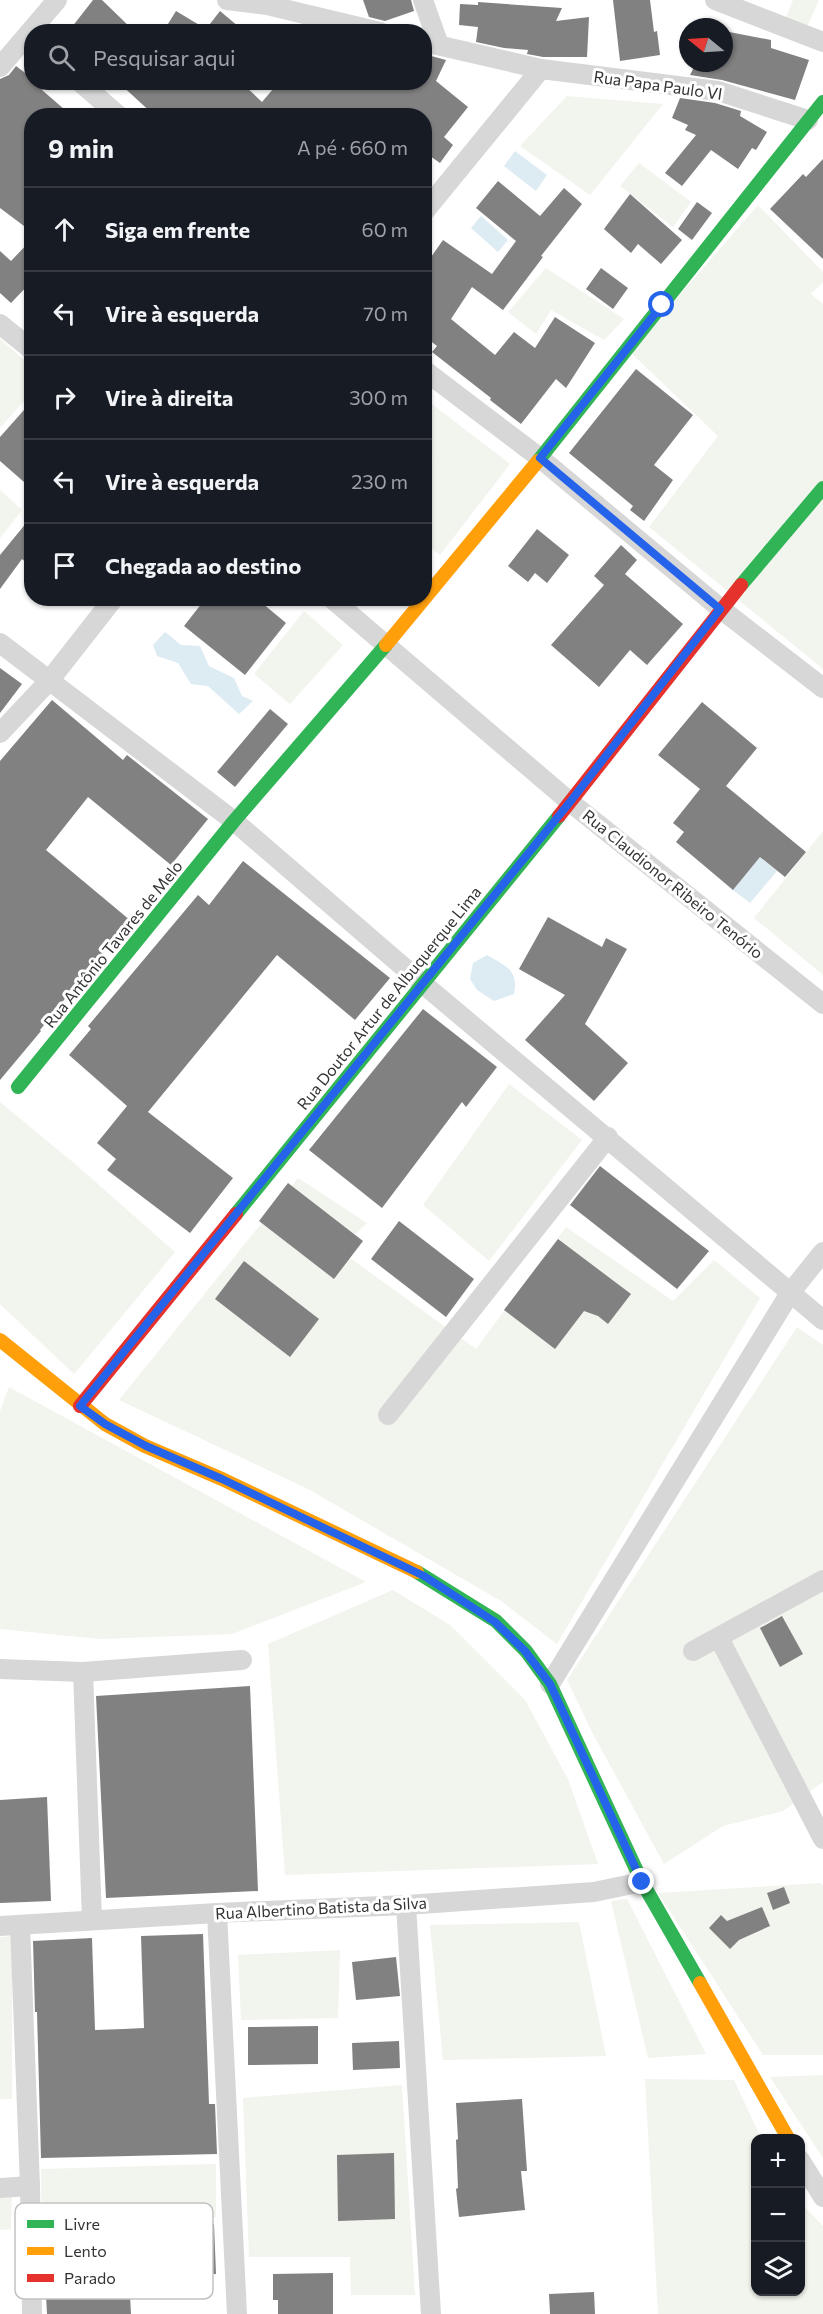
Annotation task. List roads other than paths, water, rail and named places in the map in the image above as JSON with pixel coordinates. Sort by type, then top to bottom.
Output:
[{"type":"street","points":[[39,24],[57,0]]},
{"type":"street","points":[[227,0],[266,3],[349,24]]},
{"type":"street","points":[[423,0],[428,24]]},
{"type":"street","points":[[714,0],[823,42]]},
{"type":"street","points":[[0,67],[24,43]]},
{"type":"street","name":"Rua Papa Paulo VI","points":[[432,44],[541,69],[718,91],[808,120]]},
{"type":"street","points":[[432,202],[541,69]]},
{"type":"street","points":[[89,90],[110,108]]},
{"type":"street","name":"Rua Antônio Tavares de Melo","points":[[432,589],[540,458],[823,102]]},
{"type":"street","points":[[0,324],[24,344]]},
{"type":"street","points":[[432,376],[540,458],[720,609],[823,688]]},
{"type":"street","name":"Rua Doutor Artur de Albuquerque Lima","points":[[80,1406],[570,802],[720,609],[823,488]]},
{"type":"street","points":[[0,733],[48,681],[108,606]]},
{"type":"street","name":"Rua Claudionor Ribeiro Tenório","points":[[341,606],[570,802],[823,1004]]},
{"type":"street","name":"Rua Antônio Tavares de Melo","points":[[18,1087],[234,821],[418,606]]},
{"type":"street","points":[[0,643],[234,821],[422,983],[823,1320]]},
{"type":"street","points":[[388,1415],[608,1137]]},
{"type":"street","points":[[550,1684],[790,1293],[823,1252]]},
{"type":"street","points":[[0,1340],[105,1424],[146,1446],[222,1479],[424,1576],[495,1622],[525,1651],[550,1684],[642,1882],[785,2134]]},
{"type":"street","points":[[693,1651],[823,1580]]},
{"type":"street","points":[[719,1638],[823,1839]]},
{"type":"street","points":[[0,1669],[83,1672],[242,1660]]},
{"type":"street","points":[[83,1672],[92,1920]]},
{"type":"street","name":"Rua Albertino Batista da Silva","points":[[10,1925],[406,1905],[594,1892],[642,1882]]},
{"type":"street","points":[[406,1905],[431,2314]]},
{"type":"street","points":[[217,1913],[237,2314]]},
{"type":"street","points":[[10,1925],[30,2203]]},
{"type":"street","points":[[805,2167],[823,2197]]},
{"type":"street","points":[[0,2188],[30,2186]]},
{"type":"street","points":[[33,2299],[33,2314]]}]
